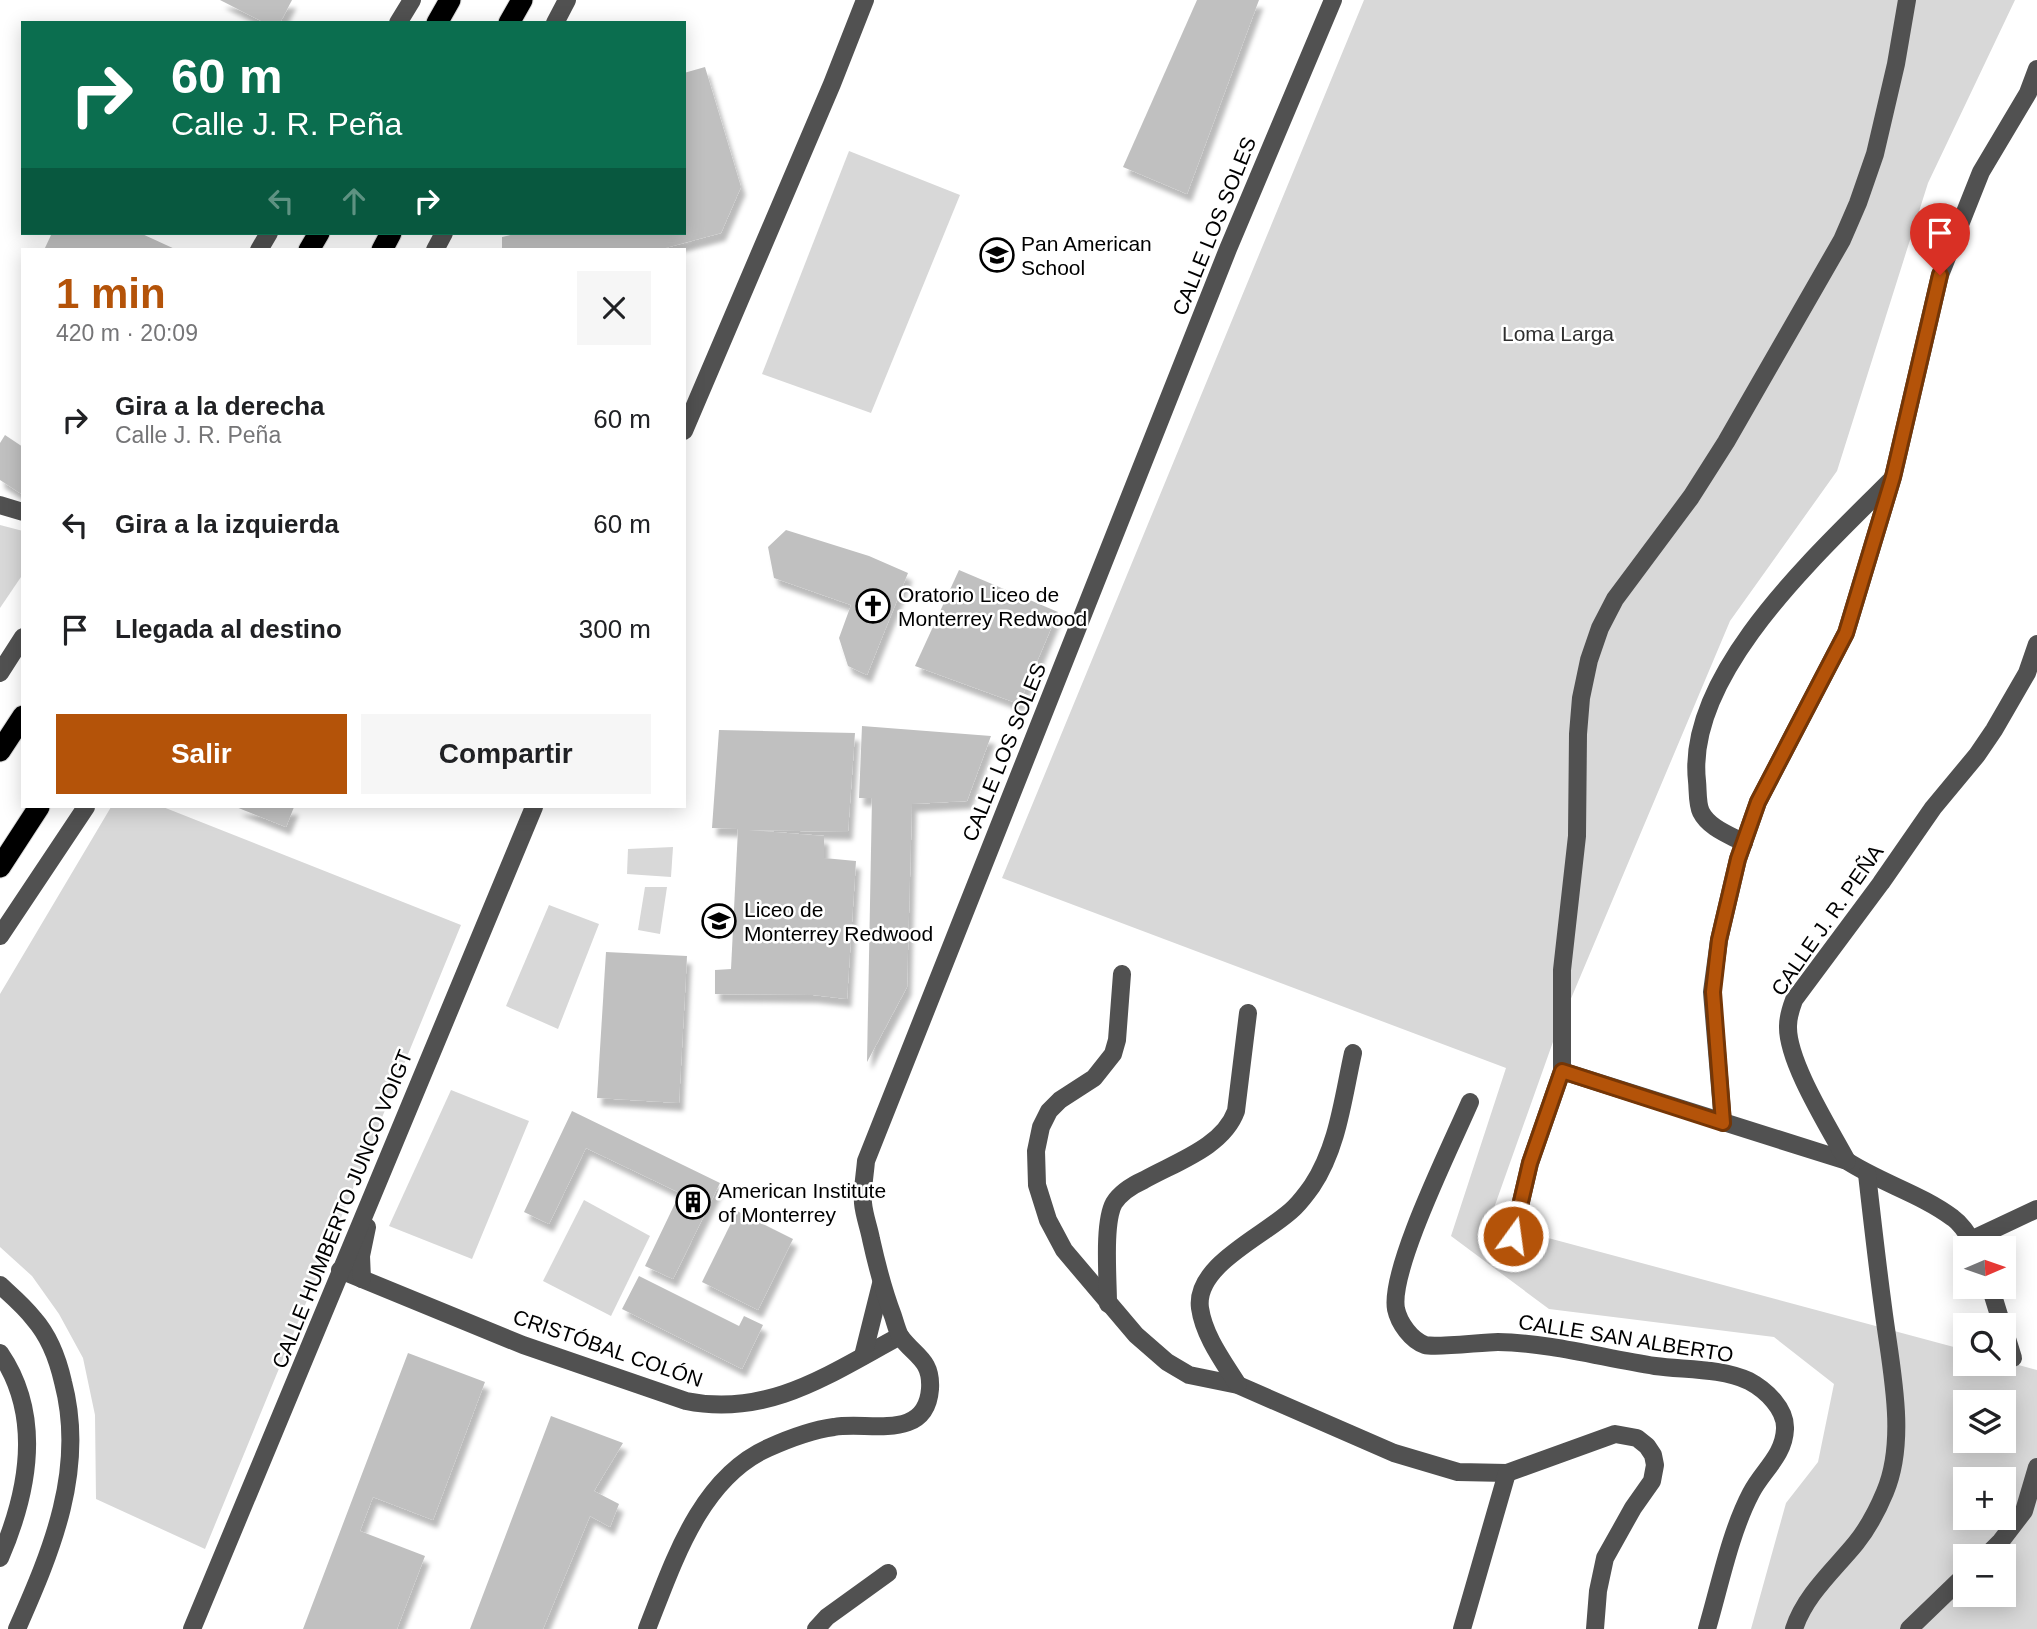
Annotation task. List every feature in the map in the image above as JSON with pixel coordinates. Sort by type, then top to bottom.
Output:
[{"type":"highway","points":[[439,21],[450,0]]},
{"type":"highway","points":[[510,21],[522,0]]},
{"type":"highway","points":[[0,751],[21,719]]},
{"type":"highway","points":[[0,867],[38,808]]},
{"type":"street","points":[[399,21],[412,0]]},
{"type":"street","points":[[556,21],[567,0]]},
{"type":"street","points":[[686,426],[865,0]]},
{"type":"street","name":"CALLE LOS SOLES","points":[[900,1336],[881,1284],[863,1203],[866,1161],[1228,248],[1333,0]]},
{"type":"street","points":[[1513,1236],[1530,1163],[1562,1071],[1562,970],[1577,836],[1581,698],[1600,628],[1615,599],[1690,497],[1726,442],[1842,240],[1875,154],[1896,64],[1907,0]]},
{"type":"street","points":[[1723,1123],[1713,992],[1719,940],[1744,843],[1758,802],[1846,633],[1893,477],[1940,275],[1981,172],[2028,93],[2037,69]]},
{"type":"street","points":[[1744,843],[1713,827],[1700,812],[1695,765],[1703,720],[1730,664],[1779,596],[1893,477]]},
{"type":"street","points":[[0,505],[21,511]]},
{"type":"street","points":[[0,673],[21,640]]},
{"type":"street","name":"CALLE J. R. PEÑA","points":[[1847,1161],[1803,1077],[1788,1026],[1790,1010],[1794,1000],[1933,808],[1994,730],[2027,673],[2037,644]]},
{"type":"street","points":[[0,936],[85,808]]},
{"type":"street","name":"CALLE HUMBERTO JUNCO VOIGT","points":[[192,1629],[534,808]]},
{"type":"street","points":[[1122,974],[1117,1040],[1113,1054],[1094,1078],[1060,1100],[1049,1111],[1041,1127],[1036,1151],[1037,1185],[1048,1220],[1064,1250],[1136,1335],[1167,1362],[1189,1374],[1238,1385],[1394,1453],[1458,1472],[1507,1473],[1615,1434],[1637,1438],[1647,1446],[1656,1465],[1652,1480],[1633,1507],[1605,1558],[1598,1591],[1595,1629]]},
{"type":"street","points":[[1108,1304],[1109,1228],[1114,1203],[1133,1185],[1210,1143],[1231,1124],[1236,1111],[1248,1013]]},
{"type":"street","points":[[1238,1385],[1217,1352],[1204,1323],[1199,1299],[1203,1284],[1224,1261],[1294,1208],[1312,1186],[1326,1161],[1337,1130],[1353,1053]]},
{"type":"street","points":[[1562,1071],[1847,1161],[1954,1218],[1967,1236]]},
{"type":"street","name":"CALLE SAN ALBERTO","points":[[1470,1101],[1409,1246],[1395,1293],[1397,1311],[1414,1339],[1430,1346],[1488,1342],[1539,1345],[1732,1376],[1762,1390],[1782,1413],[1785,1428],[1783,1442],[1778,1456],[1752,1492],[1740,1518],[1707,1629]]},
{"type":"street","points":[[1794,1629],[1797,1619],[1816,1589],[1857,1541],[1876,1511],[1894,1465],[1896,1437],[1893,1383],[1867,1174]]},
{"type":"street","points":[[362,1279],[364,1241],[377,1182]]},
{"type":"street","points":[[1988,1236],[2037,1209]]},
{"type":"street","name":"CRISTÓBAL COLÓN","points":[[340,1270],[523,1345],[685,1401],[706,1405],[762,1401],[795,1391],[900,1336]]},
{"type":"street","points":[[863,1356],[881,1284]]},
{"type":"street","points":[[0,1285],[36,1320],[50,1344],[63,1379],[72,1429],[71,1464],[61,1516],[17,1629]]},
{"type":"street","points":[[647,1629],[674,1560],[696,1518],[738,1468],[766,1449],[813,1431],[836,1426],[904,1424],[915,1420],[923,1411],[930,1390],[929,1375],[923,1360],[900,1336]]},
{"type":"street","points":[[0,1353],[16,1382],[24,1405],[28,1433],[27,1463],[16,1518],[0,1559]]},
{"type":"street","points":[[1998,1544],[2024,1511],[2037,1468]]},
{"type":"street","points":[[1462,1629],[1507,1473]]},
{"type":"street","points":[[816,1629],[888,1573]]},
{"type":"street","points":[[1909,1629],[1953,1586]]},
{"type":"green space","name":"Loma Larga","points":[[1364,0],[2015,0],[1928,183],[1837,471],[1730,621],[1554,1039],[1489,1222],[1953,1347],[1953,1376],[2016,1376],[2016,1364],[2037,1370],[2037,1629],[1751,1629],[1786,1503],[1818,1462],[1834,1384],[1774,1337],[1549,1309],[1451,1236],[1506,1068],[1002,878]]},
{"type":"green space","points":[[849,151],[960,195],[871,413],[762,374]]},
{"type":"green space","points":[[0,525],[21,530],[21,577],[0,608]]},
{"type":"green space","points":[[110,808],[166,808],[461,925],[205,1549],[96,1499],[95,1415],[83,1358],[59,1314],[32,1276],[0,1247],[0,994]]},
{"type":"green space","points":[[673,847],[671,877],[627,874],[628,849]]},
{"type":"green space","points":[[645,887],[667,887],[660,934],[638,930]]},
{"type":"green space","points":[[549,905],[599,924],[558,1029],[506,1006]]},
{"type":"green space","points":[[451,1090],[529,1121],[472,1259],[389,1226]]},
{"type":"green space","points":[[584,1200],[650,1236],[611,1316],[543,1281]]},
{"type":"building","points":[[220,0],[292,0],[281,21],[261,21]]},
{"type":"building","points":[[1197,0],[1259,0],[1187,194],[1123,167]]},
{"type":"building","points":[[705,67],[741,187],[721,233],[665,248],[502,248],[502,237],[510,235],[686,235],[686,72]]},
{"type":"building","points":[[51,235],[144,235],[173,248],[45,248]]},
{"type":"building","points":[[5,435],[21,446],[21,494],[0,480],[0,443]]},
{"type":"building","points":[[786,530],[869,556],[908,573],[867,675],[848,666],[839,638],[851,605],[774,578],[768,547]]},
{"type":"building","points":[[959,570],[1058,612],[1019,704],[915,666]]},
{"type":"building","name":"Liceo de Monterrey Redwood","points":[[862,726],[991,736],[967,801],[912,804],[907,987],[867,1062],[872,798],[859,798]]},
{"type":"building","points":[[719,730],[855,733],[848,832],[749,830],[824,836],[824,858],[856,861],[847,999],[813,995],[715,994],[715,970],[731,969],[738,829],[712,828]]},
{"type":"building","points":[[238,808],[294,808],[286,827]]},
{"type":"building","points":[[606,952],[687,956],[679,1103],[597,1098]]},
{"type":"building","name":"American Institute of Monterrey","points":[[572,1111],[720,1183],[673,1279],[645,1266],[680,1193],[586,1148],[549,1224],[524,1212]]},
{"type":"building","points":[[737,1211],[793,1239],[758,1310],[702,1282]]},
{"type":"building","points":[[639,1276],[739,1326],[744,1316],[763,1325],[742,1369],[622,1309]]},
{"type":"building","points":[[408,1353],[485,1382],[433,1520],[373,1497],[360,1531],[425,1556],[397,1629],[303,1629]]},
{"type":"building","points":[[551,1416],[623,1443],[594,1491],[619,1504],[610,1527],[590,1516],[543,1629],[470,1629]]},
{"type":"place","name":"Pan American School","points":[[997,255]]},
{"type":"place","name":"Oratorio Liceo de Monterrey Redwood","points":[[873,606]]},
{"type":"place","name":"Liceo de Monterrey Redwood","points":[[719,921]]},
{"type":"place","name":"American Institute of Monterrey","points":[[693,1202]]},
{"type":"route","points":[[1513,1236],[1530,1163],[1562,1071],[1723,1123],[1713,992],[1719,940],[1738,859],[1758,802],[1846,633],[1893,477],[1940,275]]}]
